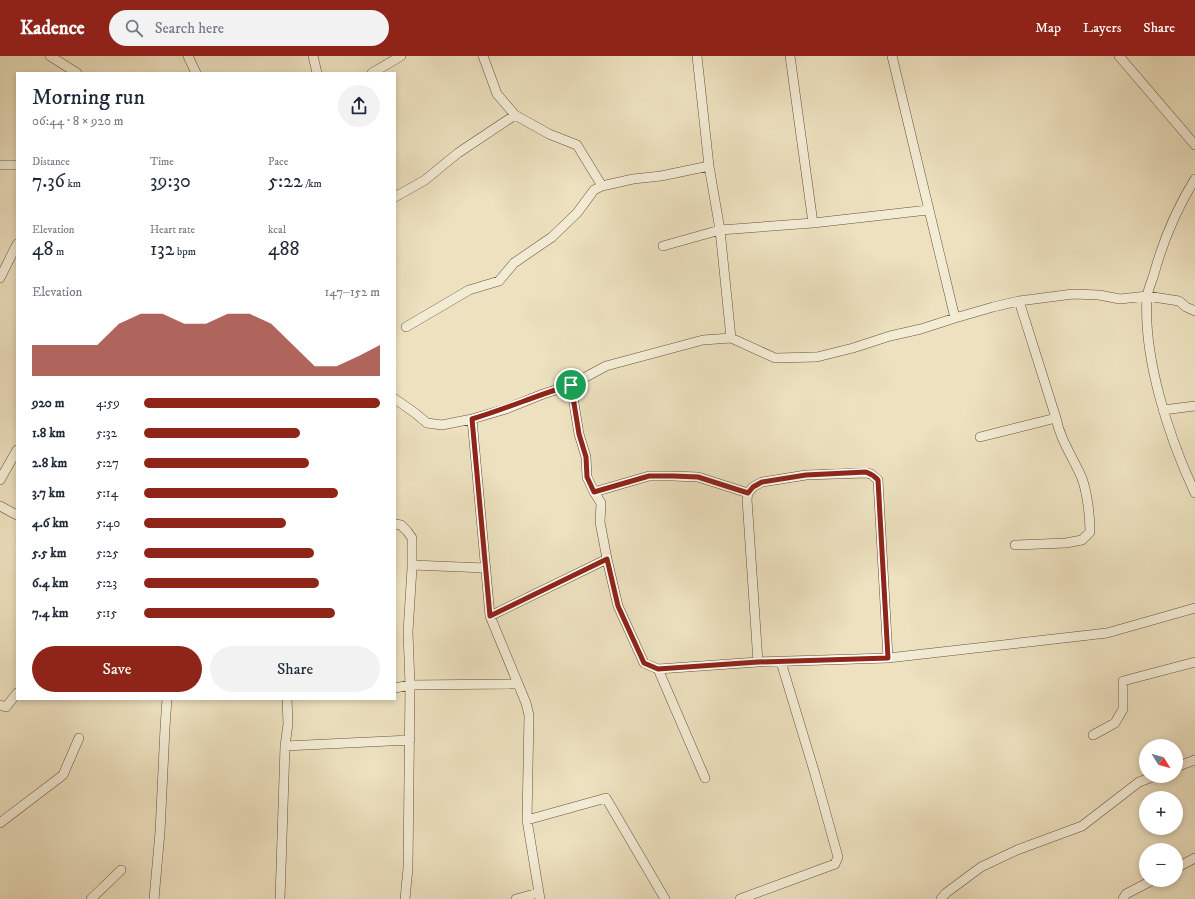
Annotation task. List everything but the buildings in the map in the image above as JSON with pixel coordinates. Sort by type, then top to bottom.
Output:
[{"type":"street","points":[[50,56],[75,72]]},
{"type":"street","points":[[188,56],[196,72]]},
{"type":"street","points":[[313,56],[317,72]]},
{"type":"street","points":[[374,72],[401,56]]},
{"type":"street","points":[[483,56],[497,94],[515,115],[549,134],[577,145],[602,186]]},
{"type":"street","points":[[696,56],[709,166],[720,230],[731,338]]},
{"type":"street","points":[[790,56],[812,223]]},
{"type":"street","points":[[892,56],[955,318]]},
{"type":"street","points":[[1119,56],[1195,145]]},
{"type":"street","points":[[396,196],[425,180],[458,153],[515,115]]},
{"type":"street","points":[[0,165],[16,165]]},
{"type":"street","points":[[406,327],[469,290],[499,281],[514,263],[552,237],[577,214],[594,190],[602,186],[633,179],[661,176],[709,166]]},
{"type":"street","points":[[1195,179],[1179,209],[1160,252],[1147,296],[1149,343],[1163,410],[1187,476],[1195,493]]},
{"type":"street","points":[[663,246],[720,230],[812,223],[928,210]]},
{"type":"street","points":[[0,278],[16,246]]},
{"type":"street","points":[[396,399],[427,423],[442,425],[472,419],[506,409],[543,394],[571,385],[606,366],[703,340],[731,338],[775,358],[817,357],[853,348],[890,336],[921,330],[955,318],[1019,301],[1073,294],[1099,295],[1120,299],[1147,296],[1179,301],[1186,307],[1195,311]]},
{"type":"street","points":[[1016,544],[1066,543],[1082,540],[1090,532],[1090,515],[1082,478],[1059,432],[1056,418],[1019,301]]},
{"type":"street","points":[[571,385],[579,434],[586,457],[587,477],[601,503],[600,522],[618,606],[644,663],[658,669],[758,662],[888,658],[1107,633],[1195,608]]},
{"type":"street","points":[[1163,410],[1195,406]]},
{"type":"street","points":[[980,438],[1056,418]]},
{"type":"street","points":[[472,419],[490,616],[526,703],[529,715],[527,820],[539,896],[516,899]]},
{"type":"street","points":[[0,480],[16,452]]},
{"type":"street","points":[[758,662],[747,499],[748,493],[753,487],[762,482],[806,475],[866,472],[878,480],[888,658]]},
{"type":"street","points":[[594,492],[649,476],[673,476],[698,477],[748,493]]},
{"type":"street","points":[[0,506],[16,514]]},
{"type":"street","points":[[396,524],[401,525],[407,530],[412,538],[408,632],[410,685],[408,868],[405,899]]},
{"type":"street","points":[[490,616],[607,559]]},
{"type":"street","points":[[412,565],[486,568]]},
{"type":"street","points":[[740,899],[835,864],[838,857],[813,767],[781,662]]},
{"type":"street","points":[[1093,735],[1115,723],[1123,709],[1123,681],[1195,662]]},
{"type":"street","points":[[658,669],[705,778]]},
{"type":"street","points":[[396,688],[410,685],[517,684]]},
{"type":"street","points":[[0,705],[6,707],[16,694]]},
{"type":"street","points":[[154,899],[160,832],[167,700]]},
{"type":"street","points":[[280,899],[285,746],[288,724],[287,700]]},
{"type":"street","points":[[0,823],[63,775],[80,738]]},
{"type":"street","points":[[285,746],[410,740]]},
{"type":"street","points":[[1183,764],[1195,760]]},
{"type":"street","points":[[941,899],[946,893],[980,867],[1017,850],[1082,826],[1139,782]]},
{"type":"street","points":[[527,820],[606,798],[665,899]]},
{"type":"street","points":[[1183,864],[1195,858]]},
{"type":"street","points":[[91,899],[121,870]]},
{"type":"street","points":[[1123,899],[1126,894],[1139,887]]},
{"type":"route","points":[[571,385],[579,434],[586,457],[587,477],[594,492],[649,476],[698,477],[748,493],[753,487],[762,482],[806,475],[866,472],[875,477],[878,480],[888,658],[758,662],[658,669],[644,663],[618,606],[607,559],[490,616],[472,419],[506,409],[543,394],[571,385]]}]
